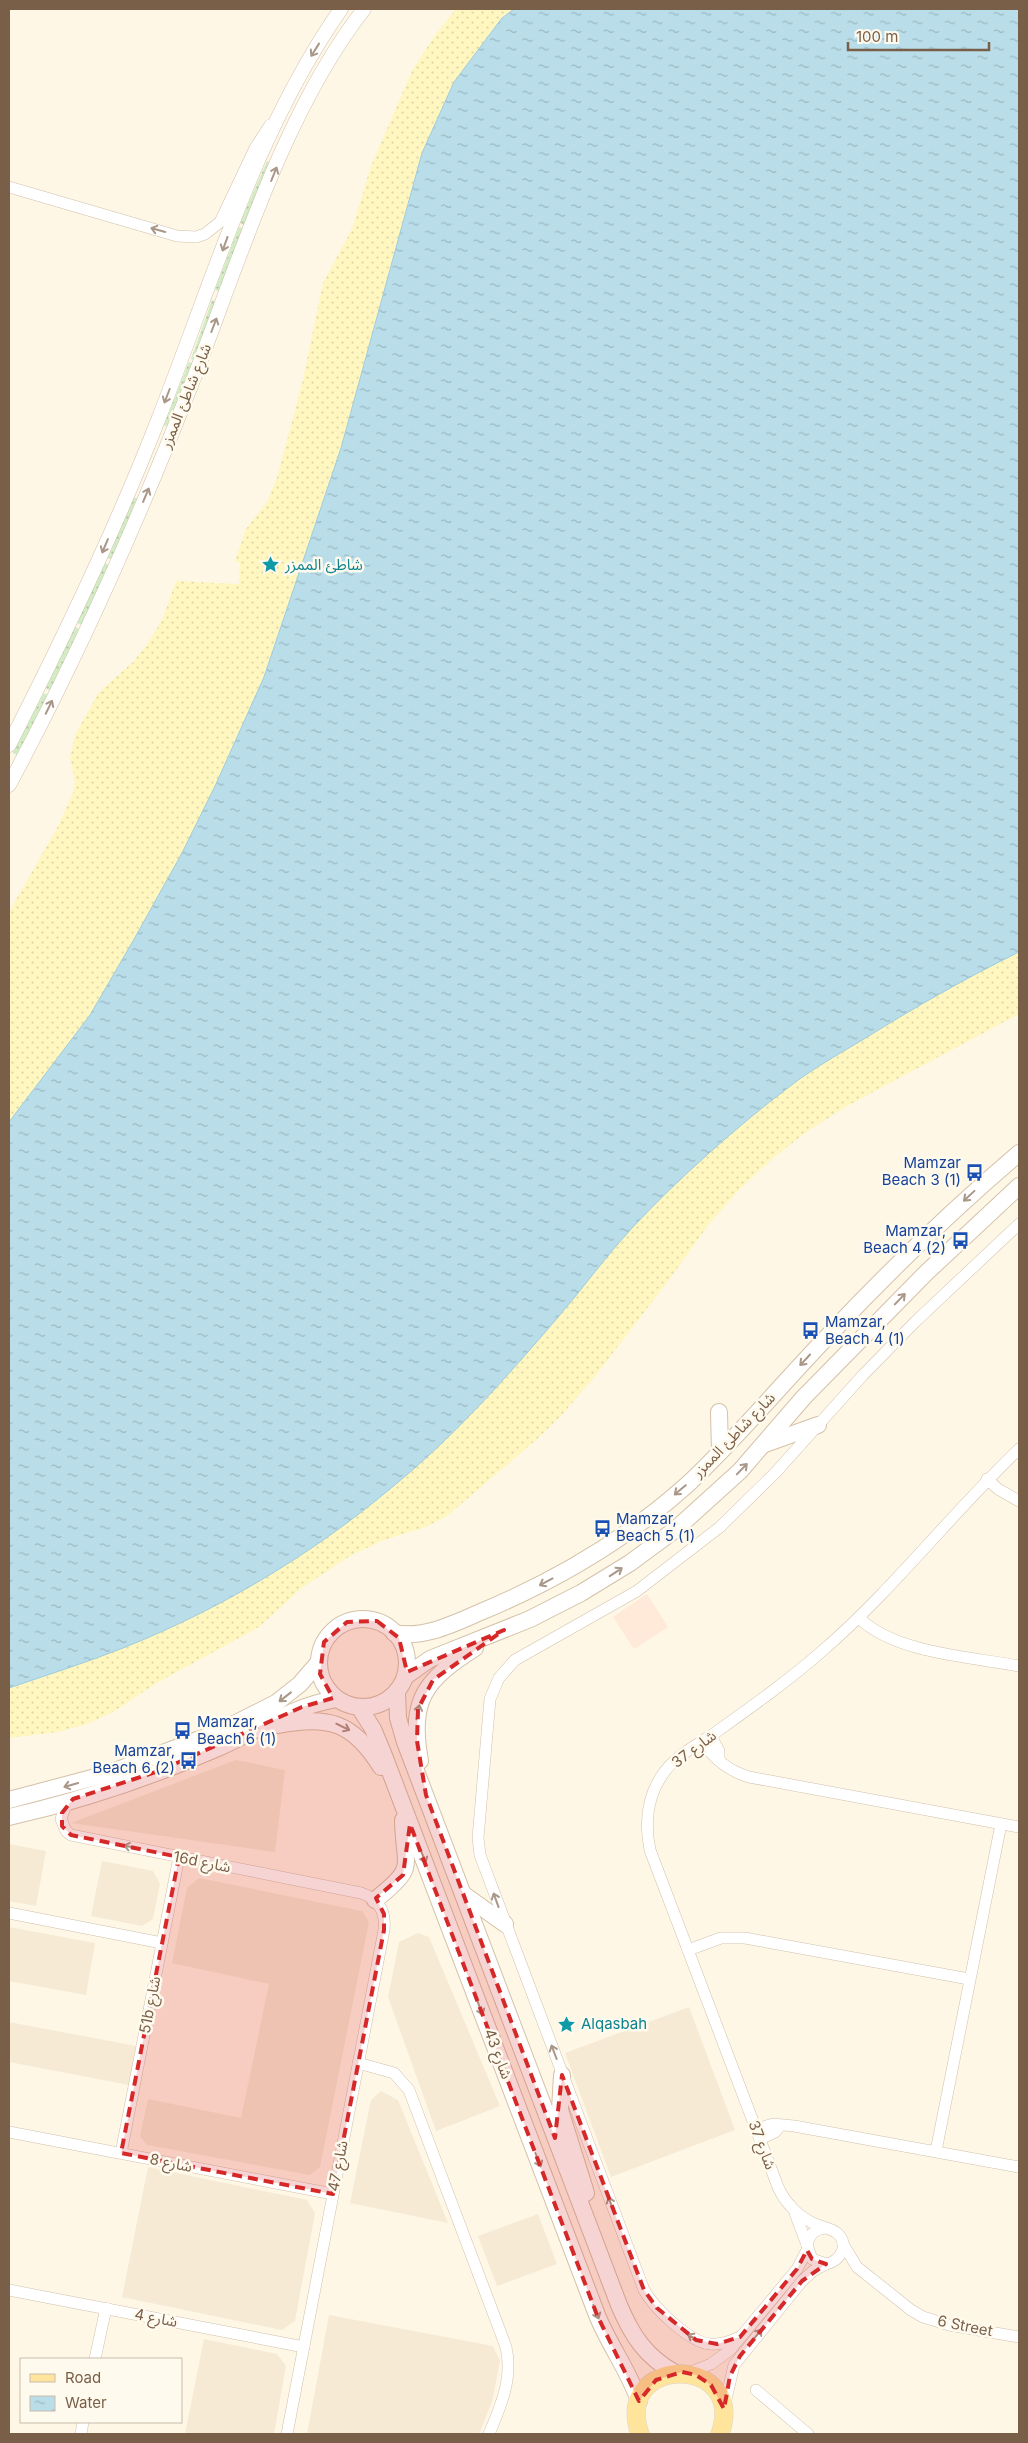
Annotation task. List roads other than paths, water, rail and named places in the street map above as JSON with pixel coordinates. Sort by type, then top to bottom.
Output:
[{"type":"main road","name":"شارع شاطئ الممزر","points":[[394,1633],[422,1634],[456,1623],[519,1596],[568,1570],[615,1540],[659,1508],[720,1452],[856,1306],[942,1221],[1019,1153]]},
{"type":"main road","name":"شارع شاطئ الممزر","points":[[406,1676],[430,1659],[504,1630],[581,1593],[654,1546],[713,1496],[765,1444],[804,1397],[861,1338],[960,1240],[1019,1186]]},
{"type":"main road","points":[[719,1412],[720,1452]]},
{"type":"main road","points":[[765,1444],[818,1425]]},
{"type":"main road","points":[[9,1800],[107,1774],[153,1759],[216,1733],[276,1704],[300,1684],[318,1662],[324,1642],[330,1633],[347,1622],[357,1619],[372,1620],[386,1626],[394,1633],[404,1647],[407,1656],[406,1676],[397,1692],[380,1704],[358,1707],[336,1699],[324,1683],[318,1662]]},
{"type":"main road","points":[[426,1795],[416,1725],[418,1709],[424,1694],[444,1668],[504,1630]]},
{"type":"main road","name":"شارع 43","points":[[397,1692],[398,1718],[426,1795],[589,2228],[631,2332],[648,2354],[681,2373]]},
{"type":"main road","points":[[9,1817],[159,1772],[261,1728],[302,1707],[336,1699]]},
{"type":"main road","name":"شارع 43","points":[[358,1707],[378,1741],[597,2316],[631,2381],[637,2409]]},
{"type":"main road","points":[[261,1728],[308,1720],[326,1721],[344,1727],[366,1744],[403,1804],[403,1827],[407,1855],[406,1866],[396,1883],[374,1900]]},
{"type":"main road","points":[[463,1894],[505,1924]]},
{"type":"main road","points":[[562,2075],[560,2110],[586,2194],[589,2228]]},
{"type":"main road","points":[[630,2434],[637,2409],[646,2389],[656,2380],[681,2373],[696,2375],[711,2385],[717,2392],[723,2426]]},
{"type":"main road","points":[[637,2409],[640,2434]]},
{"type":"street","name":"شارع شاطئ الممزر","points":[[9,745],[98,562],[157,422],[247,185],[298,78],[341,9]]},
{"type":"street","name":"شارع شاطئ الممزر","points":[[9,784],[63,680],[115,569],[177,419],[250,230],[292,132],[335,51],[364,9]]},
{"type":"street","points":[[9,187],[177,236],[196,237],[205,234],[220,222],[254,148],[265,131],[279,117]]},
{"type":"street","points":[[740,2337],[717,2344],[696,2340],[658,2308],[648,2297],[562,2075],[480,1855],[478,1838],[489,1706],[499,1678],[515,1660],[613,1606],[660,1575],[695,1548],[757,1492],[914,1322],[1019,1224]]},
{"type":"street","name":"شارع 37","points":[[807,2247],[801,2225],[781,2194],[650,1850],[646,1822],[652,1794],[658,1781],[676,1760],[799,1671],[862,1615],[991,1476],[1019,1449]]},
{"type":"street","points":[[991,1476],[995,1487],[1019,1501]]},
{"type":"street","points":[[862,1615],[869,1628],[876,1629],[890,1640],[1019,1666]]},
{"type":"street","points":[[707,1738],[712,1755],[719,1758],[734,1772],[749,1777],[1019,1827]]},
{"type":"street","name":"16d شارع","points":[[73,1799],[65,1807],[61,1819],[62,1826],[72,1835],[361,1893],[374,1900]]},
{"type":"street","points":[[936,2151],[1001,1824]]},
{"type":"street","name":"51b شارع","points":[[122,2154],[178,1857]]},
{"type":"street","name":"شارع 47","points":[[287,2434],[385,1922],[384,1914],[374,1900]]},
{"type":"street","points":[[9,1913],[162,1943]]},
{"type":"street","points":[[688,1950],[722,1938],[745,1938],[969,1979]]},
{"type":"street","points":[[358,2063],[394,2073],[409,2090],[506,2347],[508,2367],[506,2388],[489,2434]]},
{"type":"street","points":[[758,2134],[775,2132],[780,2126],[812,2128],[1019,2167]]},
{"type":"street","name":"شارع 8","points":[[9,2132],[332,2194]]},
{"type":"street","name":"شارع 37","points":[[791,2207],[807,2220],[826,2228]]},
{"type":"street","points":[[681,2373],[721,2357],[740,2337],[797,2269],[811,2234],[815,2231],[826,2228],[839,2235],[851,2260],[864,2274]]},
{"type":"street","points":[[723,2426],[730,2376],[740,2356],[802,2281],[813,2272],[839,2258],[843,2244]]},
{"type":"street","points":[[807,2247],[812,2259],[848,2267],[864,2274]]},
{"type":"street","name":"6 Street","points":[[864,2274],[923,2317],[942,2323],[1019,2337]]},
{"type":"street","name":"شارع 4","points":[[9,2290],[304,2347]]},
{"type":"street","points":[[96,2358],[106,2308]]},
{"type":"street","points":[[756,2390],[808,2434]]},
{"type":"water","points":[[514,9],[1019,9],[1019,952],[941,993],[816,1068],[798,1080],[728,1136],[688,1172],[632,1228],[539,1339],[457,1428],[436,1449],[360,1513],[263,1579],[194,1616],[123,1648],[9,1688],[9,1122],[90,1015],[182,853],[216,784],[264,677],[341,448],[422,153],[454,82],[502,18]]},
{"type":"place","name":"شاطئ الممزر","points":[[271,565]]},
{"type":"place","name":"Mamzar Beach 3 (1)","points":[[975,1172]]},
{"type":"place","name":"Mamzar, Beach 4 (2)","points":[[960,1240]]},
{"type":"place","name":"Mamzar, Beach 4 (1)","points":[[811,1331]]},
{"type":"place","name":"Mamzar, Beach 5 (1)","points":[[602,1528]]},
{"type":"place","name":"Mamzar, Beach 6 (1)","points":[[183,1731]]},
{"type":"place","name":"Mamzar, Beach 6 (2)","points":[[189,1760]]},
{"type":"place","name":"Alqasbah","points":[[567,2024]]}]
